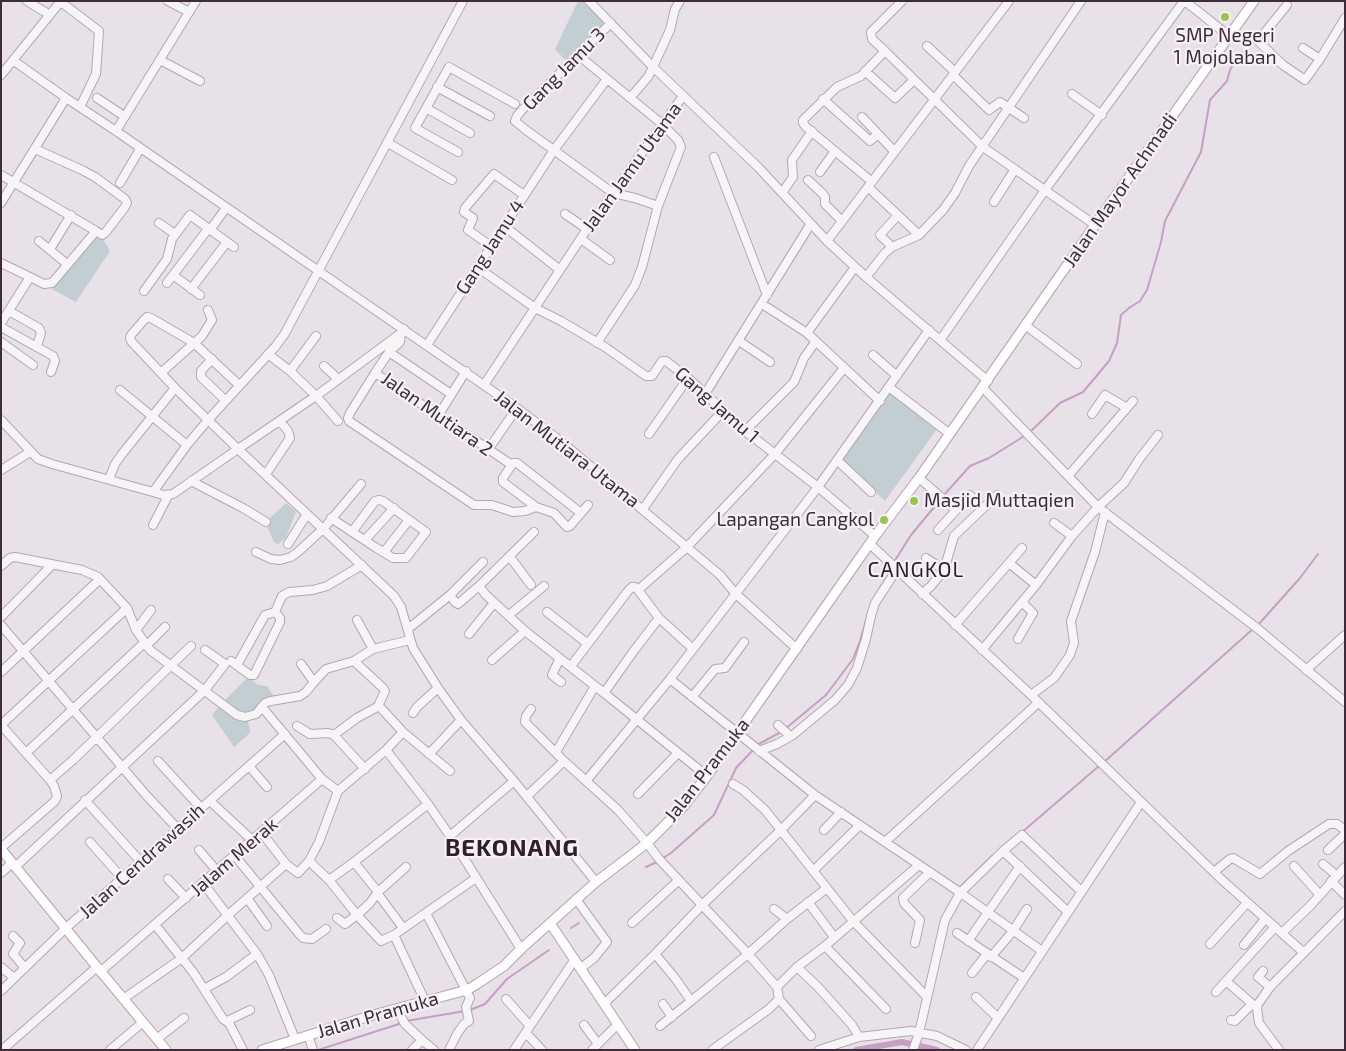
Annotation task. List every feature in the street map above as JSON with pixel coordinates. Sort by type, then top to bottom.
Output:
[{"type":"main road","name":"Jalan Mayor Achmadi","points":[[986,384],[1025,325],[1254,1]]},
{"type":"main road","name":"Jalan Pramuka","points":[[262,1050],[308,1035],[401,1017],[425,1001],[467,990],[490,977],[504,966],[576,899],[647,843],[682,808],[707,776],[873,540],[986,384]]},
{"type":"main road","points":[[1,849],[98,970],[158,1038],[166,1050]]},
{"type":"main road","points":[[550,923],[635,1050]]},
{"type":"street","points":[[27,1],[50,15]]},
{"type":"street","points":[[168,1],[189,12]]},
{"type":"street","points":[[116,131],[196,1]]},
{"type":"street","points":[[153,492],[187,445],[284,335],[463,1]]},
{"type":"street","points":[[589,1],[653,67],[782,193],[810,225],[866,277],[941,339],[986,384],[1028,435],[1098,507],[1254,627],[1345,702]]},
{"type":"street","points":[[630,98],[653,67],[670,30],[675,9],[680,1]]},
{"type":"street","points":[[902,1],[871,32],[872,39],[983,147],[1095,225]]},
{"type":"street","points":[[827,241],[1009,1]]},
{"type":"street","points":[[941,339],[1045,190],[1184,1],[1229,36]]},
{"type":"street","points":[[1,75],[61,2],[99,31],[96,74],[80,108]]},
{"type":"street","points":[[866,277],[892,248],[919,235],[943,210],[955,193],[969,166],[983,147],[1017,113],[1080,2]]},
{"type":"street","points":[[1287,5],[1258,41],[1283,65],[1305,80],[1345,18]]},
{"type":"street","name":"Gang Jamu 3","points":[[554,150],[518,124],[515,121],[517,116],[611,23]]},
{"type":"street","points":[[927,46],[987,109],[991,110],[999,102],[1017,113]]},
{"type":"street","points":[[1303,48],[1320,59]]},
{"type":"street","points":[[885,51],[852,81],[836,87],[803,120],[803,123],[835,151],[919,235]]},
{"type":"street","points":[[578,55],[662,124],[678,140],[681,147],[658,206],[642,267],[635,285],[597,343]]},
{"type":"street","points":[[160,60],[200,81]]},
{"type":"street","name":"Jalan Mutiara Utama","points":[[14,61],[402,331],[466,371],[517,408],[643,509],[686,548],[720,575],[735,593],[797,649]]},
{"type":"street","points":[[458,152],[415,128],[449,67],[515,104]]},
{"type":"street","points":[[865,71],[894,98],[914,80]]},
{"type":"street","name":"Gang Jamu 4","points":[[427,345],[554,150],[607,79]]},
{"type":"street","points":[[437,87],[490,116]]},
{"type":"street","points":[[416,89],[432,98]]},
{"type":"street","points":[[1072,94],[1102,115]]},
{"type":"street","name":"Jalan Jamu Utama","points":[[484,385],[587,229],[683,96]]},
{"type":"street","points":[[1,203],[66,98]]},
{"type":"street","points":[[97,98],[124,116]]},
{"type":"street","points":[[822,100],[870,142],[878,134]]},
{"type":"street","points":[[426,108],[470,133]]},
{"type":"street","points":[[862,117],[894,151]]},
{"type":"street","points":[[782,193],[793,177],[792,160],[812,131]]},
{"type":"street","points":[[388,143],[452,180]]},
{"type":"street","points":[[1,175],[102,235],[106,233],[125,207],[127,203],[125,200],[95,177],[35,149]]},
{"type":"street","points":[[120,183],[140,149]]},
{"type":"street","points":[[554,150],[613,193],[658,206]]},
{"type":"street","points":[[820,172],[835,151]]},
{"type":"street","points":[[714,157],[767,295]]},
{"type":"street","points":[[994,202],[1015,169]]},
{"type":"street","points":[[491,246],[468,230],[473,218],[464,212],[465,208],[494,174],[524,195]]},
{"type":"street","points":[[808,180],[825,197],[824,204],[842,221]]},
{"type":"street","points":[[167,283],[226,208]]},
{"type":"street","points":[[565,214],[587,229]]},
{"type":"street","points":[[50,249],[71,215]]},
{"type":"street","points":[[144,291],[167,260],[170,252],[170,243],[190,215],[234,247]]},
{"type":"street","points":[[892,248],[880,235],[898,215]]},
{"type":"street","points":[[159,223],[175,234]]},
{"type":"street","points":[[705,394],[810,225]]},
{"type":"street","points":[[504,226],[560,270]]},
{"type":"street","points":[[1,263],[48,285],[52,283],[96,231]]},
{"type":"street","name":"Jalan Jamu Utama","points":[[581,239],[610,260]]},
{"type":"street","points":[[40,241],[67,264]]},
{"type":"street","points":[[191,289],[227,242]]},
{"type":"street","name":"Gang Jamu 1","points":[[477,267],[535,308],[597,343],[646,376],[652,376],[664,360],[688,378],[744,431],[818,488],[873,540],[893,565],[922,594],[1214,872],[1304,952]]},
{"type":"street","points":[[806,333],[855,267]]},
{"type":"street","points":[[173,275],[200,295]]},
{"type":"street","points":[[30,278],[1,325],[55,358],[50,372]]},
{"type":"street","points":[[762,304],[816,341],[880,401]]},
{"type":"street","points":[[162,372],[202,336],[212,320],[208,310]]},
{"type":"street","points":[[10,311],[39,328],[41,333],[37,346]]},
{"type":"street","points":[[239,385],[194,343],[151,318],[144,320],[130,338],[175,388],[394,596],[401,607],[413,648],[438,688],[461,720],[514,780],[596,882]]},
{"type":"street","points":[[1025,325],[1077,364]]},
{"type":"street","points":[[586,781],[670,679],[692,648],[818,488],[929,330]]},
{"type":"street","points":[[1,420],[38,459],[168,496],[316,396],[402,331]]},
{"type":"street","name":"Jalan Mutiara 2","points":[[402,331],[400,342],[389,352],[376,373],[488,450],[512,465],[517,463],[581,513]]},
{"type":"street","points":[[290,371],[316,336]]},
{"type":"street","points":[[739,341],[770,362]]},
{"type":"street","points":[[744,431],[794,382],[804,358],[816,341]]},
{"type":"street","points":[[1,342],[33,365]]},
{"type":"street","points":[[389,352],[452,394]]},
{"type":"street","points":[[268,354],[290,371],[338,421]]},
{"type":"street","points":[[873,355],[897,376]]},
{"type":"street","points":[[212,359],[201,371],[201,377],[226,400]]},
{"type":"street","points":[[324,366],[338,379]]},
{"type":"street","points":[[638,590],[686,548],[775,454],[844,368]]},
{"type":"street","points":[[438,416],[466,371]]},
{"type":"street","points":[[376,373],[350,413],[349,421],[474,505],[492,505],[513,512],[536,507]]},
{"type":"street","points":[[649,434],[688,378]]},
{"type":"street","points":[[889,387],[950,434]]},
{"type":"street","points":[[108,479],[114,464],[175,388]]},
{"type":"street","points":[[120,390],[187,445]]},
{"type":"street","points":[[1092,414],[1105,395],[1127,408]]},
{"type":"street","points":[[1068,476],[1133,400]]},
{"type":"street","points":[[488,450],[517,408]]},
{"type":"street","points":[[643,509],[678,459],[723,411]]},
{"type":"street","points":[[266,474],[290,438],[288,431],[280,421]]},
{"type":"street","points":[[982,650],[1036,585],[1072,536],[1098,507],[1124,483],[1158,435]]},
{"type":"street","points":[[1,470],[30,452]]},
{"type":"street","points":[[838,461],[871,492]]},
{"type":"street","points":[[512,465],[503,478],[503,482],[536,507],[554,513],[567,527],[588,505]]},
{"type":"street","points":[[919,478],[956,510]]},
{"type":"street","points":[[191,481],[266,522]]},
{"type":"street","points":[[256,552],[271,559],[280,560],[290,557],[324,528],[360,484]]},
{"type":"street","points":[[938,530],[970,495]]},
{"type":"street","points":[[922,594],[944,570],[954,536],[997,495]]},
{"type":"street","points":[[153,525],[168,496]]},
{"type":"street","points":[[331,518],[352,532],[393,558],[406,558],[425,535],[425,531],[394,508],[379,500],[375,502],[352,532]]},
{"type":"street","points":[[365,540],[394,508]]},
{"type":"street","points":[[1030,695],[1054,678],[1070,655],[1074,643],[1072,621],[1096,552],[1105,512]]},
{"type":"street","points":[[288,544],[307,514]]},
{"type":"street","points":[[384,552],[409,520]]},
{"type":"street","points":[[1054,523],[1072,536]]},
{"type":"street","points":[[450,594],[458,604],[510,557],[534,532]]},
{"type":"street","points":[[955,624],[1022,548]]},
{"type":"street","points":[[1,566],[10,558],[15,557],[82,570],[100,579],[127,608],[136,630],[145,644],[238,715],[245,717],[256,714],[265,703],[300,696],[306,692],[326,669],[354,661],[373,649],[410,640]]},
{"type":"street","points":[[510,557],[531,585]]},
{"type":"street","points":[[926,558],[944,570]]},
{"type":"street","points":[[408,629],[450,594],[483,562]]},
{"type":"street","points":[[1009,563],[1036,585]]},
{"type":"street","points":[[1,617],[52,565]]},
{"type":"street","points":[[275,612],[280,618],[280,622],[254,675],[250,675],[234,663],[265,615],[275,612],[282,596],[289,592],[313,590],[327,586],[362,565]]},
{"type":"street","points":[[757,749],[790,736],[820,712],[848,685],[857,668],[866,639],[870,616],[893,565]]},
{"type":"street","points":[[1,672],[100,579]]},
{"type":"street","points":[[478,586],[525,631],[707,776]]},
{"type":"street","points":[[509,615],[544,586]]},
{"type":"street","points":[[571,666],[628,591],[635,587],[659,618],[692,648]]},
{"type":"street","points":[[1018,639],[1033,613],[1022,602]]},
{"type":"street","points":[[469,634],[494,603]]},
{"type":"street","points":[[1,849],[55,801],[57,796],[50,780],[1,725],[127,608]]},
{"type":"street","points":[[136,630],[151,610]]},
{"type":"street","points":[[547,612],[588,644]]},
{"type":"street","points":[[604,693],[659,618]]},
{"type":"street","points":[[357,620],[373,649]]},
{"type":"street","points":[[1,625],[122,767],[177,828]]},
{"type":"street","points":[[26,753],[72,708],[165,627]]},
{"type":"street","points":[[492,660],[525,631]]},
{"type":"street","points":[[1306,670],[1345,635]]},
{"type":"street","points":[[692,697],[714,669],[726,668],[744,642]]},
{"type":"street","points":[[50,780],[191,646]]},
{"type":"street","points":[[1,873],[13,865],[205,690],[225,664],[205,650]]},
{"type":"street","points":[[560,658],[552,675],[561,682]]},
{"type":"street","points":[[334,736],[357,718],[379,706],[385,691],[354,661]]},
{"type":"street","points":[[302,664],[314,682]]},
{"type":"street","points":[[670,679],[815,795],[958,891],[1042,951]]},
{"type":"street","points":[[556,752],[595,686]]},
{"type":"street","points":[[413,713],[438,688]]},
{"type":"street","points":[[885,842],[1038,703]]},
{"type":"street","points":[[379,706],[404,732],[450,771]]},
{"type":"street","points":[[262,707],[322,779],[338,791]]},
{"type":"street","points":[[531,709],[526,716],[525,722],[564,761],[618,810],[662,862],[777,986],[779,999],[811,1036]]},
{"type":"street","points":[[429,754],[461,720]]},
{"type":"street","points":[[778,725],[790,736]]},
{"type":"street","points":[[297,726],[310,734],[328,733],[334,736],[365,769]]},
{"type":"street","points":[[262,832],[286,864],[298,874],[309,862],[319,842],[338,791],[365,769],[404,732]]},
{"type":"street","name":"Jalan Cendrawasih","points":[[1,990],[66,928],[285,734]]},
{"type":"street","points":[[386,750],[450,836],[521,949]]},
{"type":"street","points":[[638,794],[678,752]]},
{"type":"street","points":[[527,796],[564,761]]},
{"type":"street","points":[[158,762],[201,808]]},
{"type":"street","points":[[249,766],[267,787]]},
{"type":"street","name":"Jalam Merak","points":[[2,1050],[11,1047],[98,970],[156,926],[322,779]]},
{"type":"street","points":[[450,836],[514,780]]},
{"type":"street","points":[[733,784],[743,790],[760,806],[853,921],[927,997]]},
{"type":"street","points":[[604,1003],[656,954],[702,904],[780,831],[815,795]]},
{"type":"street","points":[[85,800],[141,862]]},
{"type":"street","points":[[210,801],[252,840]]},
{"type":"street","points":[[977,1050],[1141,802]]},
{"type":"street","points":[[329,880],[428,804]]},
{"type":"street","points":[[824,830],[841,812]]},
{"type":"street","points":[[1214,872],[1230,858],[1233,858],[1260,874],[1288,851],[1329,824],[1337,824],[1345,832],[1328,850]]},
{"type":"street","points":[[813,871],[860,825]]},
{"type":"street","points":[[913,1050],[944,920],[958,891],[1022,835],[1081,891]]},
{"type":"street","points":[[90,842],[122,878]]},
{"type":"street","points":[[199,850],[217,871]]},
{"type":"street","points":[[1003,851],[1068,912]]},
{"type":"street","points":[[235,856],[303,938],[312,939],[326,929]]},
{"type":"street","points":[[309,862],[329,880],[379,941],[394,935],[476,878]]},
{"type":"street","points":[[354,862],[403,928]]},
{"type":"street","points":[[123,999],[182,958],[286,864]]},
{"type":"street","points":[[1323,864],[1345,895]]},
{"type":"street","points":[[777,986],[918,865]]},
{"type":"street","points":[[968,941],[1020,866]]},
{"type":"street","points":[[1294,866],[1320,894]]},
{"type":"street","points":[[337,918],[345,924],[406,867]]},
{"type":"street","points":[[1282,933],[1345,867]]},
{"type":"street","points":[[916,943],[920,920],[904,903],[903,898],[930,872]]},
{"type":"street","points":[[168,880],[186,898]]},
{"type":"street","points":[[632,924],[679,880]]},
{"type":"street","points":[[203,884],[257,954],[269,975],[296,1040]]},
{"type":"street","points":[[660,1026],[748,954],[787,919],[827,888]]},
{"type":"street","points":[[247,898],[267,926]]},
{"type":"street","points":[[576,899],[607,941],[594,958],[581,968]]},
{"type":"street","points":[[808,902],[834,937]]},
{"type":"street","points":[[1210,944],[1247,902]]},
{"type":"street","points":[[972,973],[1013,931],[1027,909]]},
{"type":"street","points":[[774,910],[787,919]]},
{"type":"street","points":[[1231,1020],[1234,1021],[1254,1006],[1270,987],[1345,912]]},
{"type":"street","points":[[426,913],[470,998],[466,1007],[469,1021],[457,1034],[449,1050]]},
{"type":"street","points":[[1244,945],[1265,919]]},
{"type":"street","points":[[156,926],[182,958],[223,1019],[227,1021],[243,1050]]},
{"type":"street","points":[[1216,992],[1275,927]]},
{"type":"street","points":[[957,933],[1024,978]]},
{"type":"street","points":[[394,935],[425,1001]]},
{"type":"street","points":[[13,936],[20,943],[13,954],[25,968]]},
{"type":"street","points":[[825,946],[886,1009]]},
{"type":"street","points":[[204,989],[226,977],[257,954]]},
{"type":"street","points":[[656,954],[676,978],[691,1001]]},
{"type":"street","points":[[514,1050],[575,959]]},
{"type":"street","points":[[1,966],[14,978]]},
{"type":"street","points":[[797,967],[818,987],[852,1026],[859,1037]]},
{"type":"street","points":[[1263,971],[1258,977],[1270,987]]},
{"type":"street","points":[[1226,981],[1254,1006],[1259,1023],[1279,1050]]},
{"type":"street","points":[[976,997],[998,1018]]},
{"type":"street","points":[[506,999],[530,1026]]},
{"type":"street","points":[[712,1050],[769,1009],[779,999]]},
{"type":"street","points":[[662,1004],[672,1017]]},
{"type":"street","points":[[227,1021],[250,1010]]},
{"type":"street","points":[[401,1017],[434,1050]]},
{"type":"street","points":[[158,1038],[184,1018]]},
{"type":"street","points":[[110,1050],[143,1022]]},
{"type":"street","points":[[584,1025],[595,1047],[618,1024]]},
{"type":"street","points":[[818,1050],[859,1037],[911,1032],[937,1036],[966,1050]]},
{"type":"street","points":[[526,1033],[542,1050]]},
{"type":"street","points":[[308,1035],[312,1049]]},
{"type":"street","points":[[412,1050],[422,1040]]},
{"type":"shaded area","points":[[578,1],[586,1],[608,23],[567,62],[555,49]]},
{"type":"shaded area","points":[[96,235],[102,238],[110,251],[76,302],[52,289],[55,282]]},
{"type":"shaded area","name":"Lapangan Cangkol","points":[[890,391],[937,429],[885,501],[842,460]]},
{"type":"shaded area","points":[[286,503],[296,512],[286,537],[277,544],[274,542],[266,524]]},
{"type":"shaded area","points":[[248,677],[258,685],[267,686],[275,698],[266,698],[257,709],[243,714],[223,702]]},
{"type":"shaded area","points":[[221,704],[247,718],[250,733],[234,747],[212,715]]},
{"type":"waterway","points":[[1030,432],[1060,403],[1083,392],[1109,361],[1117,343],[1121,315],[1140,301],[1147,290],[1165,221],[1201,152],[1210,100],[1227,81],[1235,61],[1255,41]]},
{"type":"waterway","points":[[943,496],[970,466],[989,458],[1026,435]]},
{"type":"waterway","points":[[894,562],[911,535],[940,500]]},
{"type":"waterway","points":[[1258,625],[1300,578],[1318,554]]},
{"type":"waterway","points":[[875,596],[888,575],[891,565]]},
{"type":"waterway","points":[[785,729],[826,695],[853,659],[867,617]]},
{"type":"waterway","points":[[1103,763],[1254,628]]},
{"type":"waterway","points":[[757,745],[781,732]]},
{"type":"waterway","points":[[663,858],[714,815],[736,768],[754,749]]},
{"type":"waterway","points":[[1021,833],[1099,766]]},
{"type":"waterway","points":[[958,889],[992,856]]},
{"type":"waterway","points":[[646,867],[659,861]]},
{"type":"waterway","points":[[934,952],[941,922]]},
{"type":"waterway","points":[[571,928],[579,923]]},
{"type":"waterway","points":[[470,1010],[485,1004],[507,979],[549,950]]},
{"type":"waterway","points":[[406,1021],[465,1011]]},
{"type":"waterway","points":[[318,1050],[402,1023]]},
{"type":"waterway","points":[[910,1044],[915,1035]]},
{"type":"waterway","points":[[856,1050],[902,1042],[937,1050]]},
{"type":"place","name":"SMP Negeri 1 Mojolaban","points":[[1225,17]]},
{"type":"place","name":"Masjid Muttaqien","points":[[914,501]]},
{"type":"place","name":"Lapangan Cangkol","points":[[884,520]]},
{"type":"district","name":"CANGKOL","points":[[916,570]]},
{"type":"district","name":"BEKONANG","points":[[512,848]]}]
